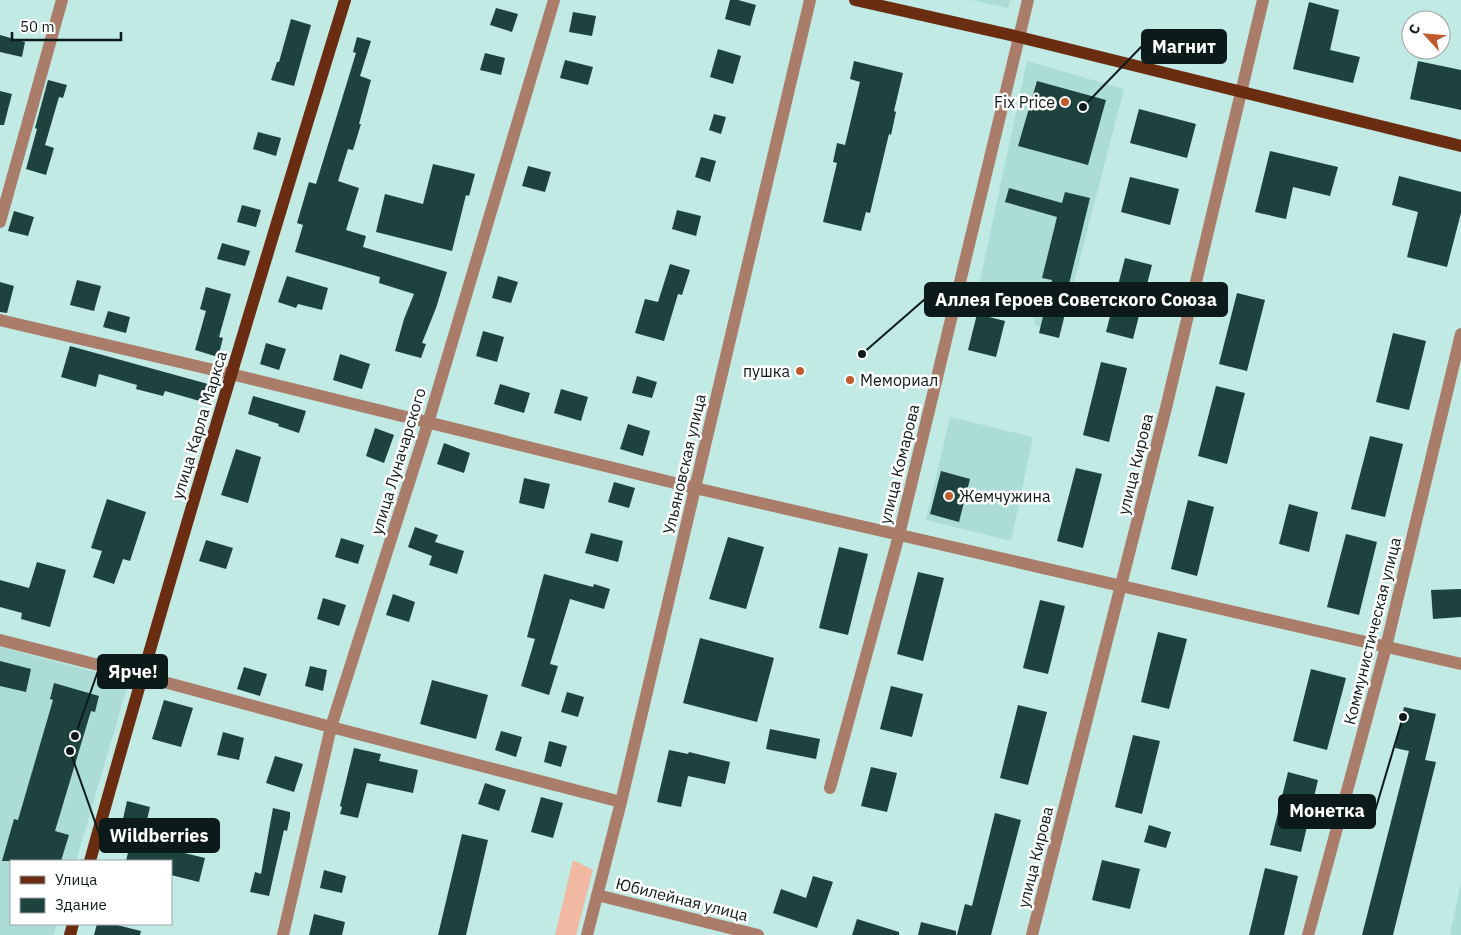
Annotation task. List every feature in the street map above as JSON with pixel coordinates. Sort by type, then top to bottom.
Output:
[{"type":"main road","name":"улица Карла Маркса","points":[[90,860],[231,374],[345,0]]},
{"type":"main road","points":[[855,0],[1019,36],[1461,146]]},
{"type":"street","points":[[0,222],[62,0]]},
{"type":"street","name":"улица Луначарского","points":[[283,935],[331,727],[428,423],[554,0]]},
{"type":"street","name":"Ульяновская улица","points":[[586,935],[621,802],[810,0]]},
{"type":"street","name":"улица Комарова","points":[[830,788],[899,535],[1028,0]]},
{"type":"street","name":"улица Кирова","points":[[1032,935],[1166,408],[1263,0]]},
{"type":"street","points":[[0,320],[231,374],[695,488],[1461,664]]},
{"type":"street","name":"Коммунистическая улица","points":[[1308,935],[1386,647],[1461,334]]},
{"type":"street","points":[[0,640],[621,802]]},
{"type":"street","name":"Юбилейная улица","points":[[597,895],[758,935]]},
{"type":"shaded area","points":[[971,0],[1010,0],[1008,8]]},
{"type":"shaded area","points":[[1027,61],[1124,89],[1061,332],[1035,325],[1035,318],[976,299]]},
{"type":"shaded area","points":[[950,417],[1033,437],[1011,541],[926,520]]},
{"type":"shaded area","points":[[0,647],[129,681],[76,860],[10,860],[10,925],[57,925],[54,935],[0,935]]},
{"type":"shaded area","points":[[573,860],[593,870],[576,935],[555,935]]},
{"type":"shaded area","points":[[1461,882],[1461,935],[1450,935]]},
{"type":"building","points":[[730,0],[738,0],[756,5],[750,26],[725,19]]},
{"type":"building","points":[[1309,2],[1339,10],[1330,50],[1360,57],[1353,83],[1293,69]]},
{"type":"building","points":[[496,8],[518,14],[512,32],[490,25]]},
{"type":"building","points":[[573,12],[596,16],[592,36],[569,32]]},
{"type":"building","points":[[291,19],[311,25],[294,86],[271,80],[277,62],[279,62]]},
{"type":"building","points":[[0,35],[25,42],[22,57],[0,52]]},
{"type":"building","points":[[357,37],[371,41],[360,76],[371,80],[353,150],[348,149],[338,181],[359,188],[346,230],[366,236],[363,247],[447,272],[436,308],[422,343],[426,344],[421,358],[395,351],[404,319],[414,294],[379,283],[380,277],[295,252],[303,225],[297,223],[309,182],[316,184],[356,53],[353,52]]},
{"type":"building","points":[[718,49],[741,56],[733,84],[710,77]]},
{"type":"building","points":[[485,53],[505,58],[501,75],[480,70]]},
{"type":"building","points":[[565,60],[593,67],[588,85],[560,78]]},
{"type":"building","points":[[854,61],[903,73],[894,111],[896,112],[891,135],[889,134],[870,213],[866,212],[861,231],[823,222],[837,163],[833,162],[837,143],[845,145],[860,82],[850,79]]},
{"type":"building","points":[[1418,61],[1461,70],[1461,110],[1410,99]]},
{"type":"building","points":[[48,80],[67,85],[63,98],[59,97],[45,145],[54,148],[46,175],[26,169]]},
{"type":"building","points":[[1037,81],[1106,100],[1088,165],[1018,146]]},
{"type":"building","points":[[0,91],[12,94],[4,125],[0,125]]},
{"type":"building","points":[[1139,109],[1196,124],[1187,158],[1130,143]]},
{"type":"building","points":[[714,114],[726,117],[721,134],[709,130]]},
{"type":"building","points":[[258,132],[281,138],[276,156],[253,149]]},
{"type":"building","points":[[1270,151],[1338,167],[1330,196],[1293,187],[1286,219],[1255,212]]},
{"type":"building","points":[[701,157],[716,161],[710,182],[695,177]]},
{"type":"building","points":[[433,164],[475,174],[469,196],[466,195],[452,251],[376,232],[385,194],[423,204]]},
{"type":"building","points":[[528,166],[551,172],[545,192],[522,186]]},
{"type":"building","points":[[1399,176],[1461,192],[1461,213],[1447,267],[1407,257],[1418,212],[1392,205]]},
{"type":"building","points":[[1130,177],[1179,189],[1170,225],[1121,212]]},
{"type":"building","points":[[1009,188],[1062,203],[1065,192],[1090,198],[1069,284],[1072,285],[1059,338],[1039,333],[1052,280],[1042,278],[1057,217],[1005,202]]},
{"type":"building","points":[[242,205],[261,210],[256,227],[237,222]]},
{"type":"building","points":[[677,210],[701,216],[696,236],[672,229]]},
{"type":"building","points":[[14,211],[34,217],[28,236],[8,231]]},
{"type":"building","points":[[222,243],[250,251],[245,266],[217,259]]},
{"type":"building","points":[[1125,258],[1152,265],[1133,339],[1106,332]]},
{"type":"building","points":[[670,264],[690,270],[682,295],[678,294],[664,341],[635,333],[645,299],[658,302]]},
{"type":"building","points":[[287,276],[328,288],[322,310],[298,304],[296,308],[278,302]]},
{"type":"building","points":[[498,276],[518,282],[511,303],[492,298]]},
{"type":"building","points":[[77,280],[101,286],[94,311],[70,305]]},
{"type":"building","points":[[0,282],[14,286],[7,313],[0,312]]},
{"type":"building","points":[[206,287],[231,294],[219,337],[223,338],[218,357],[195,350],[206,311],[200,309]]},
{"type":"building","points":[[1237,293],[1265,300],[1247,371],[1219,364]]},
{"type":"building","points":[[108,311],[130,317],[126,333],[103,327]]},
{"type":"building","points":[[977,314],[1005,321],[996,357],[968,350]]},
{"type":"building","points":[[483,331],[504,337],[497,362],[476,356]]},
{"type":"building","points":[[1393,333],[1426,341],[1409,410],[1376,402]]},
{"type":"building","points":[[266,343],[286,349],[279,370],[260,364]]},
{"type":"building","points":[[70,346],[208,384],[203,402],[165,391],[163,396],[136,389],[137,385],[99,374],[96,387],[61,377]]},
{"type":"building","points":[[340,354],[370,364],[362,389],[333,380]]},
{"type":"building","points":[[1101,362],[1127,368],[1109,442],[1083,435]]},
{"type":"building","points":[[637,376],[657,382],[652,398],[632,393]]},
{"type":"building","points":[[500,384],[530,393],[524,413],[494,404]]},
{"type":"building","points":[[1216,386],[1245,393],[1227,464],[1198,456]]},
{"type":"building","points":[[561,389],[588,397],[581,421],[554,413]]},
{"type":"building","points":[[253,396],[306,411],[299,433],[248,414]]},
{"type":"building","points":[[628,424],[650,431],[643,456],[620,449]]},
{"type":"building","points":[[375,428],[394,435],[384,463],[366,456]]},
{"type":"building","points":[[1370,436],[1403,444],[1385,517],[1351,509]]},
{"type":"building","points":[[444,443],[470,453],[464,473],[437,464]]},
{"type":"building","points":[[236,449],[261,457],[248,503],[221,495]]},
{"type":"building","points":[[1076,468],[1102,474],[1083,548],[1057,541]]},
{"type":"building","points":[[941,471],[970,479],[959,522],[930,514]]},
{"type":"building","points":[[524,478],[550,484],[544,509],[519,503]]},
{"type":"building","points":[[614,482],[635,488],[629,508],[608,502]]},
{"type":"building","points":[[107,499],[146,512],[130,561],[123,559],[114,584],[93,577],[102,551],[91,548]]},
{"type":"building","points":[[1188,500],[1214,507],[1197,576],[1171,569]]},
{"type":"building","points":[[1289,504],[1318,512],[1309,552],[1279,544]]},
{"type":"building","points":[[415,527],[438,535],[435,542],[464,551],[457,574],[429,565],[432,556],[408,547]]},
{"type":"building","points":[[591,533],[623,541],[618,562],[585,553]]},
{"type":"building","points":[[1346,534],[1377,542],[1359,615],[1327,607]]},
{"type":"building","points":[[728,537],[764,547],[746,609],[709,599]]},
{"type":"building","points":[[341,538],[364,545],[358,564],[335,557]]},
{"type":"building","points":[[206,540],[233,548],[226,569],[199,561]]},
{"type":"building","points":[[839,547],[868,554],[848,635],[819,628]]},
{"type":"building","points":[[37,562],[66,570],[50,627],[21,619],[22,613],[0,607],[0,580],[29,588]]},
{"type":"building","points":[[918,572],[944,578],[923,661],[897,654]]},
{"type":"building","points":[[544,574],[593,587],[594,584],[610,589],[604,609],[570,599],[550,664],[558,666],[549,695],[521,686],[535,639],[527,637]]},
{"type":"building","points":[[1461,589],[1461,617],[1433,619],[1431,590]]},
{"type":"building","points":[[393,594],[415,602],[409,622],[386,615]]},
{"type":"building","points":[[323,598],[346,605],[339,626],[317,619]]},
{"type":"building","points":[[1040,600],[1065,606],[1048,674],[1023,668]]},
{"type":"building","points":[[1158,632],[1187,639],[1169,709],[1141,702]]},
{"type":"building","points":[[700,638],[774,658],[757,722],[683,703]]},
{"type":"building","points":[[0,661],[31,669],[26,692],[0,686]]},
{"type":"building","points":[[310,666],[327,670],[323,691],[305,686]]},
{"type":"building","points":[[244,667],[267,674],[260,696],[237,689]]},
{"type":"building","points":[[1311,669],[1346,678],[1327,750],[1293,741]]},
{"type":"building","points":[[432,680],[488,695],[476,739],[420,724]]},
{"type":"building","points":[[54,683],[99,696],[95,712],[91,711],[55,831],[69,835],[61,860],[2,861],[14,819],[18,820],[53,700],[50,699]]},
{"type":"building","points":[[891,686],[923,694],[912,737],[880,729]]},
{"type":"building","points":[[567,692],[584,697],[578,717],[561,712]]},
{"type":"building","points":[[164,700],[193,708],[181,747],[152,739]]},
{"type":"building","points":[[1018,705],[1047,712],[1028,785],[1000,778]]},
{"type":"building","points":[[1404,707],[1436,714],[1425,760],[1436,762],[1393,935],[1362,935],[1409,751],[1395,748]]},
{"type":"building","points":[[770,729],[820,739],[816,759],[766,749]]},
{"type":"building","points":[[501,731],[522,737],[516,757],[495,750]]},
{"type":"building","points":[[223,732],[244,738],[239,760],[217,755]]},
{"type":"building","points":[[1133,735],[1160,741],[1142,814],[1115,807]]},
{"type":"building","points":[[549,741],[567,746],[561,767],[544,762]]},
{"type":"building","points":[[354,748],[381,754],[379,761],[418,770],[413,793],[367,783],[358,818],[340,814],[342,807],[340,806]]},
{"type":"building","points":[[669,750],[688,754],[689,752],[730,762],[725,784],[688,776],[681,807],[657,802]]},
{"type":"building","points":[[275,756],[303,764],[294,792],[266,783]]},
{"type":"building","points":[[871,767],[897,773],[887,812],[861,806]]},
{"type":"building","points":[[1288,772],[1318,780],[1301,852],[1270,845]]},
{"type":"building","points":[[485,783],[506,790],[499,811],[478,804]]},
{"type":"building","points":[[541,797],[563,803],[553,838],[531,832]]},
{"type":"building","points":[[127,801],[150,807],[146,824],[123,819]]},
{"type":"building","points":[[273,808],[290,812],[290,817],[287,831],[284,830],[269,896],[250,892],[255,872],[261,874]]},
{"type":"building","points":[[995,813],[1021,820],[991,935],[957,935],[965,904],[972,906]]},
{"type":"building","points":[[1149,825],[1171,832],[1166,848],[1144,842]]},
{"type":"building","points":[[462,834],[488,840],[466,935],[438,935]]},
{"type":"building","points":[[131,840],[205,858],[199,882],[172,875],[172,860],[126,860]]},
{"type":"building","points":[[1102,860],[1140,869],[1130,909],[1092,900]]},
{"type":"building","points":[[1265,868],[1298,876],[1284,935],[1249,935]]},
{"type":"building","points":[[324,870],[346,876],[342,893],[320,888]]},
{"type":"building","points":[[813,876],[833,882],[817,928],[773,913],[781,889],[806,898]]},
{"type":"building","points":[[314,914],[345,922],[342,935],[309,935]]},
{"type":"building","points":[[857,919],[899,932],[899,935],[852,935]]},
{"type":"building","points":[[921,922],[956,931],[956,935],[918,935]]},
{"type":"building","points":[[97,925],[117,925],[141,931],[140,935],[94,935]]},
{"type":"place","name":"Fix Price","points":[[1065,102]]},
{"type":"place","name":"Магнит","points":[[1083,107]]},
{"type":"place","name":"Аллея Героев Советского Союза","points":[[862,354]]},
{"type":"place","name":"пушка","points":[[800,371]]},
{"type":"place","name":"Мемориал","points":[[850,380]]},
{"type":"place","name":"Жемчужина","points":[[949,496]]},
{"type":"place","name":"Монетка","points":[[1403,717]]},
{"type":"place","name":"Ярче!","points":[[75,736]]},
{"type":"place","name":"Wildberries","points":[[70,751]]}]
